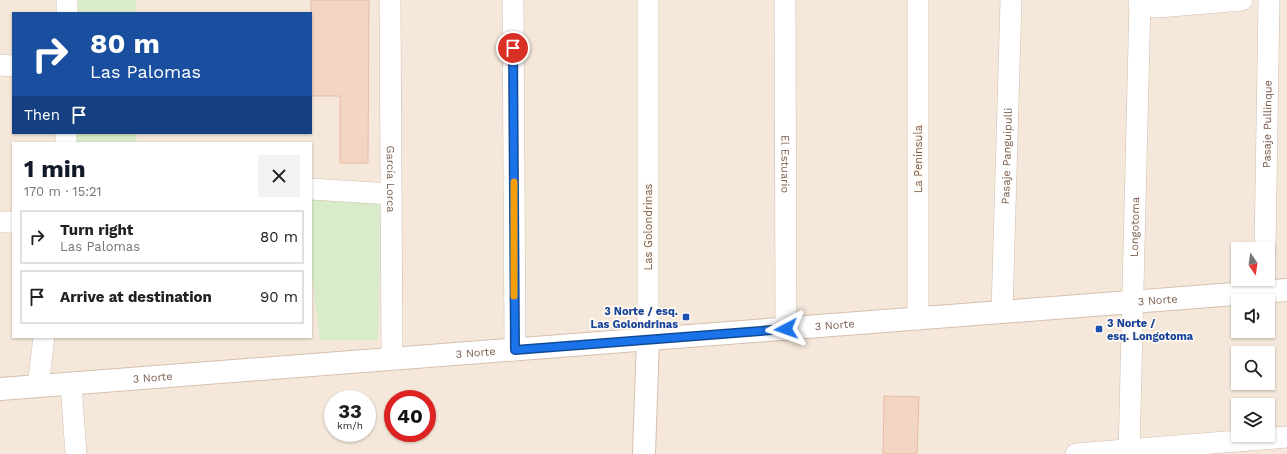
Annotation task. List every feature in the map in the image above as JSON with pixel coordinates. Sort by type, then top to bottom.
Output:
[{"type":"street","points":[[67,0],[67,12]]},
{"type":"street","name":"García Lorca","points":[[390,0],[392,359]]},
{"type":"street","points":[[513,0],[515,350]]},
{"type":"street","name":"Las Golondrinas","points":[[644,454],[648,339],[648,0]]},
{"type":"street","name":"El Estuario","points":[[785,0],[786,329]]},
{"type":"street","name":"La Península","points":[[918,0],[918,319]]},
{"type":"street","name":"Pasaje Panguipulli","points":[[1002,312],[1010,0]]},
{"type":"street","points":[[1139,2],[1158,7],[1242,0]]},
{"type":"street","name":"Pasaje Pullinque","points":[[1265,242],[1269,0]]},
{"type":"street","name":"Longotoma","points":[[1129,452],[1139,2]]},
{"type":"street","points":[[0,65],[12,66]]},
{"type":"street","points":[[312,189],[392,194]]},
{"type":"street","points":[[0,222],[12,222]]},
{"type":"street","name":"3 Norte","points":[[0,389],[1133,302],[1257,286]]},
{"type":"street","name":"3 Norte","points":[[1269,286],[1287,290]]},
{"type":"street","points":[[38,386],[44,338]]},
{"type":"street","points":[[71,384],[76,454]]},
{"type":"street","points":[[1076,454],[1129,452],[1287,437]]},
{"type":"shaded area","points":[[0,0],[1287,0],[1287,454],[0,454]]},
{"type":"green space","points":[[75,0],[136,0],[136,12],[75,12]]},
{"type":"green space","points":[[76,134],[136,134],[137,142],[77,142]]},
{"type":"green space","points":[[312,200],[382,200],[378,340],[320,340],[312,275]]},
{"type":"building","points":[[311,0],[369,0],[368,163],[340,163],[340,96],[312,96]]},
{"type":"building","points":[[884,396],[919,397],[917,454],[883,454]]},
{"type":"slow traffic","points":[[514,182],[514,296]]},
{"type":"place","name":"3 Norte / esq. Las Golondrinas","points":[[686,317]]},
{"type":"place","name":"3 Norte / esq. Longotoma","points":[[1099,329]]},
{"type":"route","points":[[513,48],[515,350],[786,329]]}]
